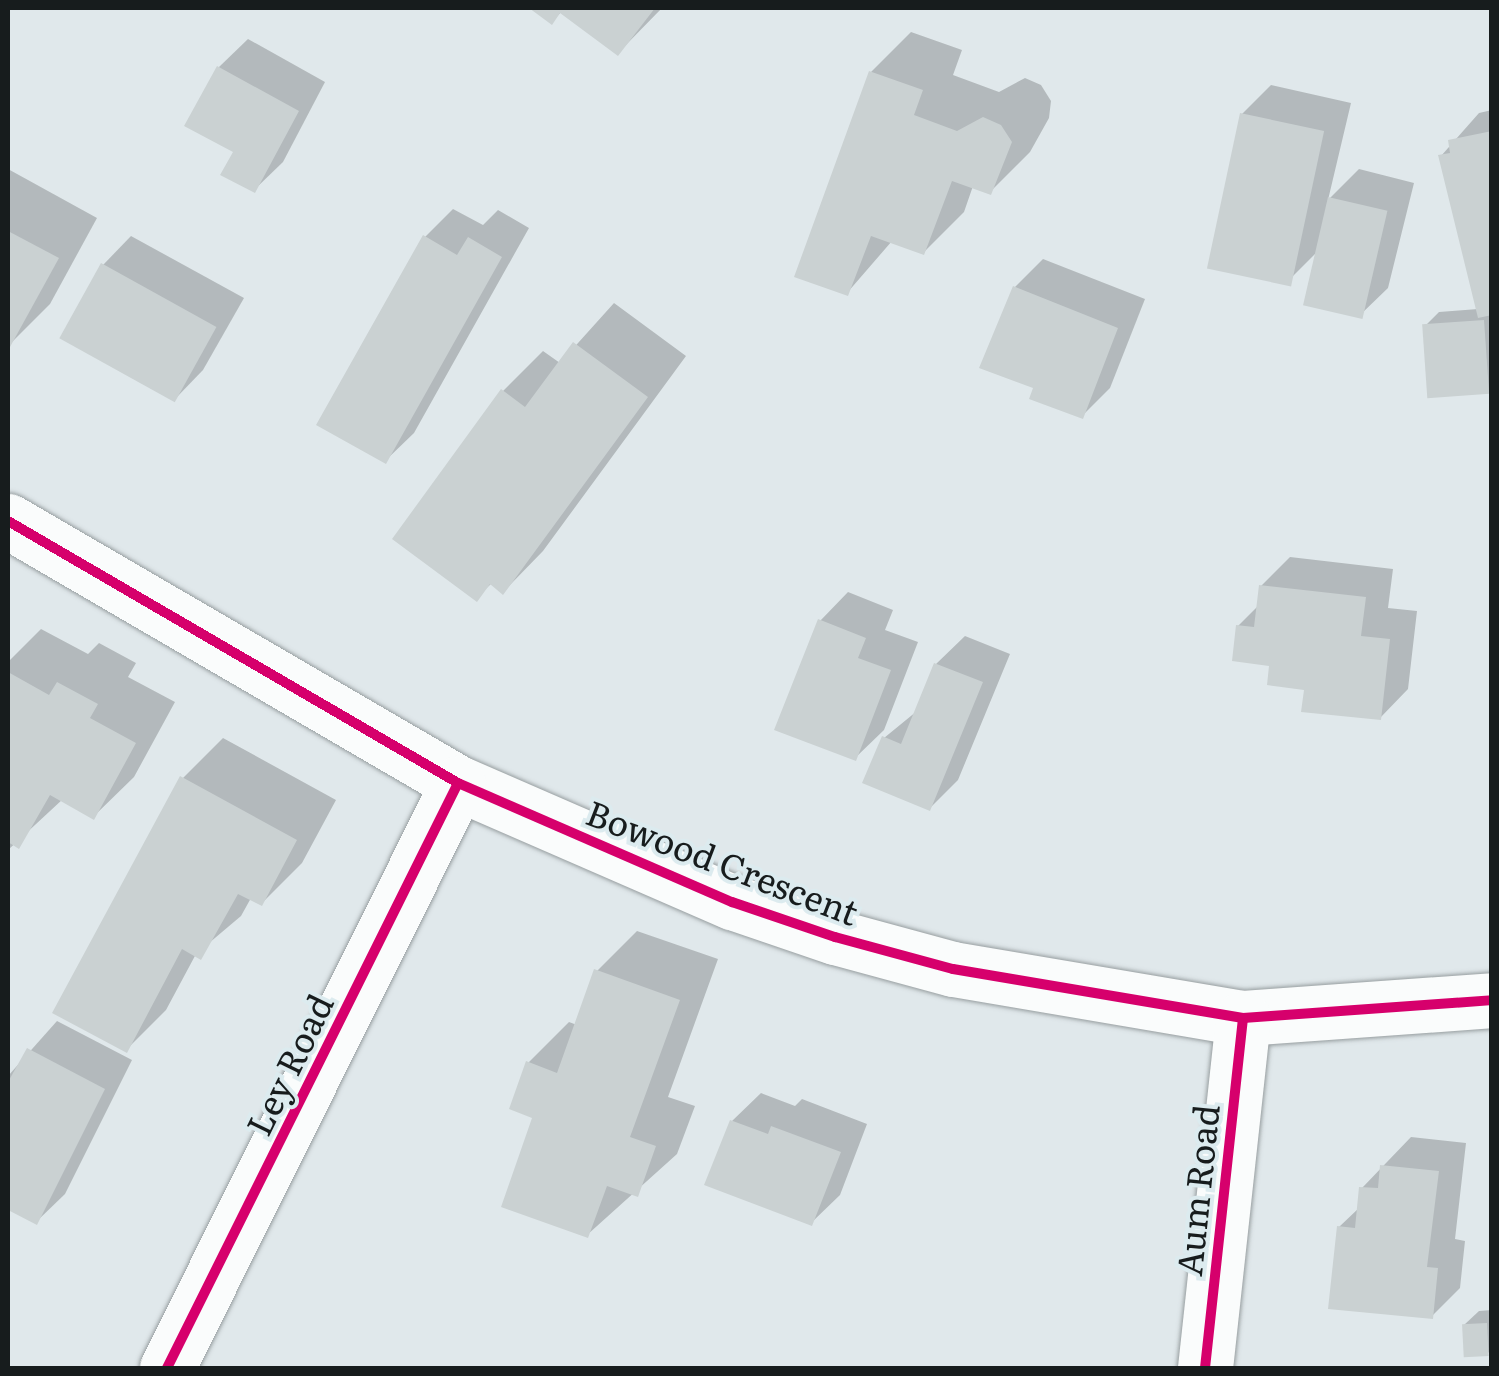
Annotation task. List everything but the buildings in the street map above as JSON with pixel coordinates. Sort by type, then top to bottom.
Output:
[{"type":"street","name":"Bowood Crescent","points":[[8,521],[458,783],[732,902],[835,938],[952,969],[1243,1018],[1492,1000]]},
{"type":"street","name":"Ley Road","points":[[166,1368],[458,783]]},
{"type":"street","name":"Aum Road","points":[[1204,1368],[1243,1018]]},
{"type":"cycle path","points":[[8,521],[458,783],[732,902],[835,937],[953,969],[1243,1018],[1492,1000]]},
{"type":"cycle path","points":[[167,1368],[458,783]]},
{"type":"cycle path","points":[[1205,1368],[1243,1018]]}]
